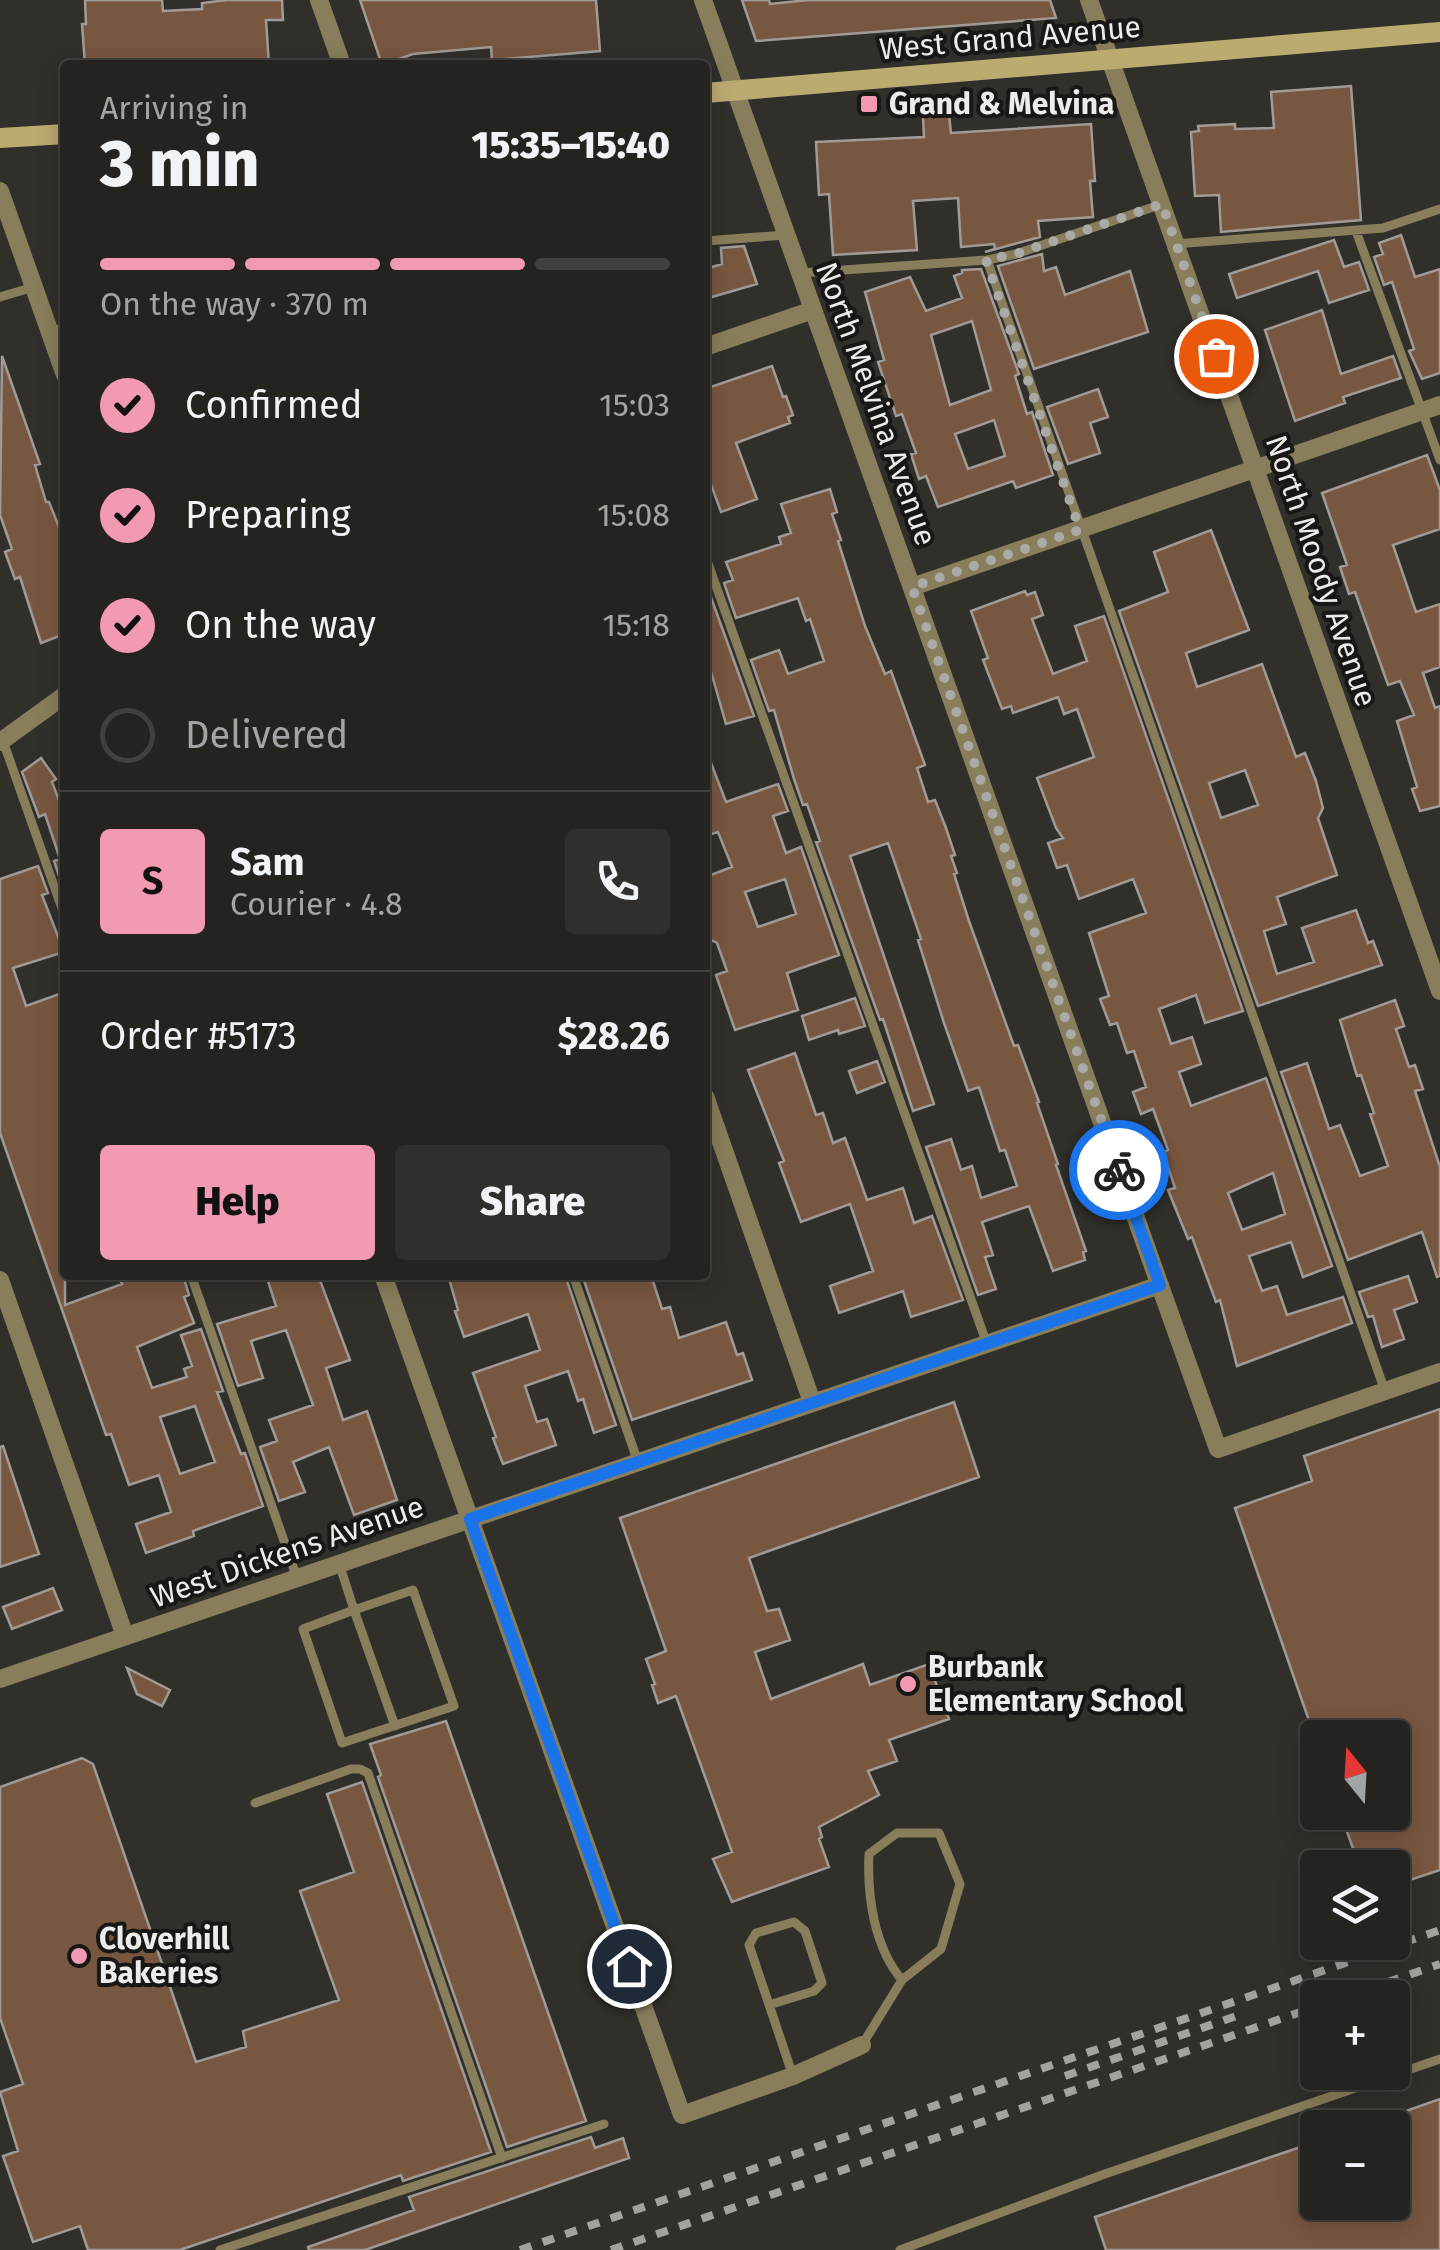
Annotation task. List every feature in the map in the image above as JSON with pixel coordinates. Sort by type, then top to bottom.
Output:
[{"type":"main road","name":"West Grand Avenue","points":[[710,93],[1440,32]]},
{"type":"main road","points":[[0,138],[60,134]]},
{"type":"street","points":[[319,0],[340,60]]},
{"type":"street","name":"North Melvina Avenue","points":[[703,0],[1218,1448],[1385,1391]]},
{"type":"street","name":"North Moody Avenue","points":[[1089,0],[1440,992]]},
{"type":"street","points":[[0,192],[34,286],[57,329]]},
{"type":"street","points":[[710,345],[813,310]]},
{"type":"street","points":[[912,587],[1431,408]]},
{"type":"street","points":[[1,738],[60,699]]},
{"type":"street","points":[[710,1110],[812,1402]]},
{"type":"street","points":[[0,1280],[125,1636]]},
{"type":"street","points":[[385,1280],[682,2115],[793,2076],[862,2044]]},
{"type":"street","name":"West Dickens Avenue","points":[[0,1678],[1160,1285]]},
{"type":"street","points":[[1385,1391],[1440,1372]]},
{"type":"lane","points":[[800,273],[986,260],[1016,254],[1162,204]]},
{"type":"lane","points":[[1176,244],[1383,228],[1440,209]]},
{"type":"lane","points":[[1356,230],[1431,408],[1440,460]]},
{"type":"lane","points":[[710,242],[786,235]]},
{"type":"lane","points":[[986,260],[1385,1391]]},
{"type":"lane","points":[[0,297],[34,286]]},
{"type":"lane","points":[[710,568],[987,1344]]},
{"type":"lane","points":[[1,738],[60,903]]},
{"type":"lane","points":[[192,1280],[297,1578]]},
{"type":"lane","points":[[574,1280],[638,1462]]},
{"type":"lane","points":[[339,1563],[395,1726]]},
{"type":"lane","points":[[413,1590],[454,1706],[342,1743],[303,1629],[354,1610],[413,1590]]},
{"type":"lane","points":[[255,1803],[351,1769],[368,1773],[502,2158]]},
{"type":"lane","points":[[862,2044],[902,1980],[941,1950],[960,1884],[939,1832],[897,1833],[869,1854],[867,1890],[889,1964],[902,1980]]},
{"type":"lane","points":[[769,2005],[814,1990],[822,1982],[805,1930],[794,1922],[756,1933],[749,1945],[769,2005],[793,2076]]},
{"type":"lane","points":[[900,2250],[1102,2175],[1440,2060]]},
{"type":"lane","points":[[220,2250],[604,2124]]},
{"type":"building","points":[[85,0],[162,0],[163,11],[202,9],[202,3],[227,0],[282,0],[283,20],[266,20],[269,60],[85,60],[82,24],[86,24]]},
{"type":"building","points":[[360,0],[596,0],[600,51],[492,60],[491,47],[380,60]]},
{"type":"building","points":[[742,0],[769,0],[770,4],[808,0],[1050,0],[1056,18],[756,41]]},
{"type":"building","points":[[1351,86],[1361,220],[1221,232],[1219,195],[1195,196],[1191,132],[1199,131],[1198,126],[1235,124],[1235,129],[1274,128],[1271,92]]},
{"type":"building","points":[[949,115],[951,133],[1091,124],[1093,217],[1038,221],[1040,237],[985,252],[995,249],[994,244],[961,247],[958,198],[913,201],[917,250],[833,255],[829,194],[819,195],[816,142],[924,137],[923,117]]},
{"type":"building","points":[[1401,235],[1415,277],[1440,269],[1440,373],[1422,379],[1409,351],[1414,349],[1392,282],[1384,285],[1374,257],[1383,254],[1379,243]]},
{"type":"building","points":[[1334,240],[1344,267],[1359,262],[1369,290],[1329,303],[1318,271],[1237,298],[1229,274]]},
{"type":"building","points":[[744,246],[757,284],[710,298],[710,268],[722,264],[721,248]]},
{"type":"building","points":[[1042,254],[1044,271],[1056,267],[1065,295],[1130,271],[1148,332],[1034,369],[998,266]]},
{"type":"building","points":[[981,269],[1019,374],[1015,376],[1027,414],[1032,412],[1053,475],[1016,488],[1013,481],[938,507],[926,476],[919,479],[911,454],[916,453],[902,414],[896,416],[878,362],[884,360],[865,292],[910,277],[926,311],[962,298],[954,276],[962,270]],"holes":[[[972,321],[991,390],[950,405],[931,335]],[[994,420],[1005,456],[968,469],[955,434]]]},
{"type":"building","points":[[1322,310],[1341,374],[1393,356],[1401,378],[1343,397],[1345,403],[1295,421],[1265,330]]},
{"type":"building","points":[[2,356],[40,464],[35,465],[46,502],[60,530],[60,636],[41,643],[20,577],[15,579],[5,552],[12,549],[0,515]]},
{"type":"building","points":[[772,366],[793,415],[788,417],[790,423],[736,443],[757,499],[721,512],[710,482],[710,387]]},
{"type":"building","points":[[1098,389],[1108,417],[1090,423],[1100,453],[1068,464],[1047,407]]},
{"type":"building","points":[[1427,455],[1440,490],[1440,529],[1393,545],[1416,612],[1440,604],[1440,667],[1423,673],[1435,708],[1440,706],[1440,806],[1420,811],[1412,789],[1417,787],[1397,721],[1414,715],[1400,681],[1388,685],[1355,592],[1349,594],[1340,567],[1347,565],[1322,493]]},
{"type":"building","points":[[830,489],[837,512],[832,514],[841,540],[838,541],[865,626],[885,674],[891,671],[925,765],[917,768],[928,802],[935,800],[946,828],[955,855],[951,856],[957,873],[954,874],[969,921],[1014,1046],[1018,1045],[1039,1102],[1086,1251],[1085,1260],[1053,1271],[1029,1206],[982,1222],[993,1255],[985,1257],[996,1289],[978,1295],[926,1147],[951,1139],[961,1170],[972,1166],[981,1198],[1017,1186],[1005,1150],[1000,1151],[979,1087],[968,1091],[888,843],[850,856],[934,1104],[913,1111],[816,842],[820,841],[807,804],[803,805],[774,710],[769,711],[751,660],[779,650],[788,674],[824,661],[810,619],[806,621],[798,598],[736,618],[724,583],[733,580],[726,562],[781,544],[779,537],[791,533],[781,504]]},
{"type":"building","points":[[1211,530],[1249,630],[1186,653],[1197,687],[1262,664],[1296,757],[1305,753],[1316,781],[1323,808],[1318,818],[1337,875],[1277,897],[1286,924],[1264,931],[1277,974],[1314,962],[1302,928],[1356,910],[1368,943],[1373,941],[1382,965],[1258,1006],[1119,611],[1168,592],[1154,552]],"holes":[[[1245,770],[1258,805],[1221,818],[1209,783]]]},
{"type":"building","points":[[1025,591],[1027,595],[1035,592],[1043,615],[1032,619],[1053,674],[1087,661],[1075,626],[1104,616],[1243,1011],[1205,1023],[1196,995],[1159,1009],[1171,1044],[1192,1037],[1201,1064],[1179,1072],[1191,1106],[1266,1078],[1332,1266],[1303,1277],[1291,1242],[1249,1256],[1262,1291],[1277,1286],[1287,1315],[1343,1297],[1352,1323],[1237,1366],[1220,1300],[1216,1302],[1192,1237],[1188,1239],[1168,1190],[1175,1188],[1163,1152],[1168,1150],[1153,1109],[1141,1114],[1133,1092],[1146,1087],[1134,1051],[1127,1053],[1117,1023],[1110,1025],[1100,999],[1109,996],[1089,933],[1146,913],[1133,879],[1079,899],[1067,865],[1057,868],[1048,843],[1063,838],[1037,778],[1094,757],[1077,709],[1064,714],[1058,697],[1013,713],[1011,706],[1002,709],[983,660],[988,658],[971,611]],"holes":[[[1273,1173],[1285,1214],[1242,1230],[1228,1193]]]},
{"type":"building","points":[[710,595],[754,716],[726,724],[710,668]]},
{"type":"building","points":[[41,758],[56,779],[52,782],[60,803],[60,859],[45,814],[39,817],[22,772]]},
{"type":"building","points":[[710,760],[726,802],[778,784],[788,811],[773,816],[786,853],[801,847],[839,955],[787,973],[798,1010],[735,1030],[716,975],[727,971],[717,943],[710,940],[710,875],[732,867],[718,832],[710,834]],"holes":[[[785,879],[796,914],[758,927],[745,892]]]},
{"type":"building","points":[[38,866],[48,893],[42,895],[60,942],[60,953],[13,968],[26,1006],[60,994],[60,1280],[65,1280],[65,1305],[122,1284],[120,1280],[184,1280],[189,1295],[184,1297],[194,1323],[137,1347],[152,1388],[187,1377],[184,1369],[192,1366],[181,1335],[201,1329],[223,1391],[217,1392],[241,1454],[245,1453],[263,1506],[146,1553],[136,1524],[171,1512],[159,1475],[129,1485],[111,1434],[106,1435],[0,1133],[0,879]],"holes":[[[195,1406],[215,1462],[180,1474],[160,1417]]]},
{"type":"building","points":[[855,998],[865,1026],[809,1040],[802,1016]]},
{"type":"building","points":[[1395,1000],[1404,1026],[1396,1029],[1409,1067],[1415,1065],[1423,1089],[1415,1091],[1440,1167],[1437,1277],[1422,1232],[1348,1260],[1281,1072],[1307,1063],[1329,1129],[1340,1125],[1360,1176],[1388,1166],[1370,1114],[1374,1113],[1361,1075],[1357,1076],[1340,1020]]},
{"type":"building","points":[[795,1053],[816,1115],[823,1113],[833,1143],[845,1138],[867,1200],[903,1188],[914,1223],[932,1216],[963,1300],[911,1317],[903,1291],[839,1313],[830,1286],[873,1271],[850,1204],[801,1222],[779,1163],[784,1161],[748,1070]]},
{"type":"building","points":[[877,1061],[885,1082],[857,1093],[849,1071]]},
{"type":"building","points":[[1408,1276],[1417,1302],[1394,1310],[1404,1339],[1382,1347],[1373,1316],[1368,1317],[1359,1292]]},
{"type":"building","points":[[268,1280],[320,1280],[350,1360],[326,1368],[343,1420],[367,1411],[397,1500],[354,1515],[329,1447],[293,1462],[305,1492],[279,1501],[260,1447],[277,1441],[269,1420],[313,1405],[286,1330],[251,1341],[263,1378],[238,1386],[217,1324],[276,1306]]},
{"type":"building","points":[[449,1280],[567,1280],[616,1425],[594,1433],[583,1399],[578,1401],[568,1371],[525,1386],[537,1422],[547,1419],[556,1445],[503,1464],[473,1373],[540,1350],[528,1314],[464,1337],[455,1311],[458,1310]]},
{"type":"building","points":[[584,1280],[653,1280],[662,1309],[670,1307],[679,1338],[726,1322],[737,1355],[743,1353],[752,1380],[632,1420]]},
{"type":"building","points":[[954,1402],[979,1477],[749,1558],[767,1611],[779,1609],[790,1640],[755,1652],[771,1699],[863,1664],[870,1685],[929,1664],[949,1719],[889,1740],[897,1761],[868,1771],[879,1795],[819,1827],[829,1867],[732,1902],[713,1859],[732,1852],[676,1696],[658,1703],[652,1685],[655,1684],[646,1659],[666,1651],[620,1518]]},
{"type":"building","points":[[1440,1409],[1440,1870],[1410,1880],[1410,1850],[1354,1850],[1346,1830],[1410,1830],[1410,1720],[1309,1720],[1235,1508],[1312,1481],[1304,1456]]},
{"type":"building","points":[[3,1446],[39,1554],[0,1567],[0,1447]]},
{"type":"building","points":[[53,1588],[62,1610],[12,1629],[3,1607]]},
{"type":"building","points":[[127,1668],[170,1690],[162,1706],[137,1694]]},
{"type":"building","points":[[446,1721],[586,2121],[507,2147],[378,1777],[381,1775],[370,1744]]},
{"type":"building","points":[[82,1758],[93,1764],[196,2062],[246,2047],[243,2031],[339,2000],[300,1891],[354,1872],[327,1794],[362,1782],[491,2152],[403,2181],[401,2175],[180,2250],[88,2250],[80,2226],[33,2242],[3,2156],[18,2151],[0,2092],[23,2084],[0,2018],[0,1787]]},
{"type":"building","points":[[1440,2099],[1440,2250],[1106,2250],[1095,2217],[1300,2147],[1300,2220],[1410,2220],[1409,2110]]},
{"type":"building","points":[[591,2137],[595,2148],[623,2138],[629,2158],[365,2250],[309,2250],[308,2247],[414,2210],[409,2197]]},
{"type":"railway","points":[[520,2250],[1440,1930]]},
{"type":"railway","points":[[1394,1980],[1440,1964]]},
{"type":"railway","points":[[611,2250],[1300,2012]]},
{"type":"railway","points":[[1065,2076],[1239,2015]]},
{"type":"way so far","points":[[1119,1170],[912,587],[1080,530],[986,260],[1016,254],[1162,204],[1216,356]]},
{"type":"place","name":"Grand & Melvina","points":[[869,104]]},
{"type":"place","name":"Burbank Elementary School","points":[[908,1684]]},
{"type":"place","name":"Cloverhill Bakeries","points":[[79,1956]]},
{"type":"route","points":[[629,1966],[470,1519],[1160,1285],[1119,1170]]}]
